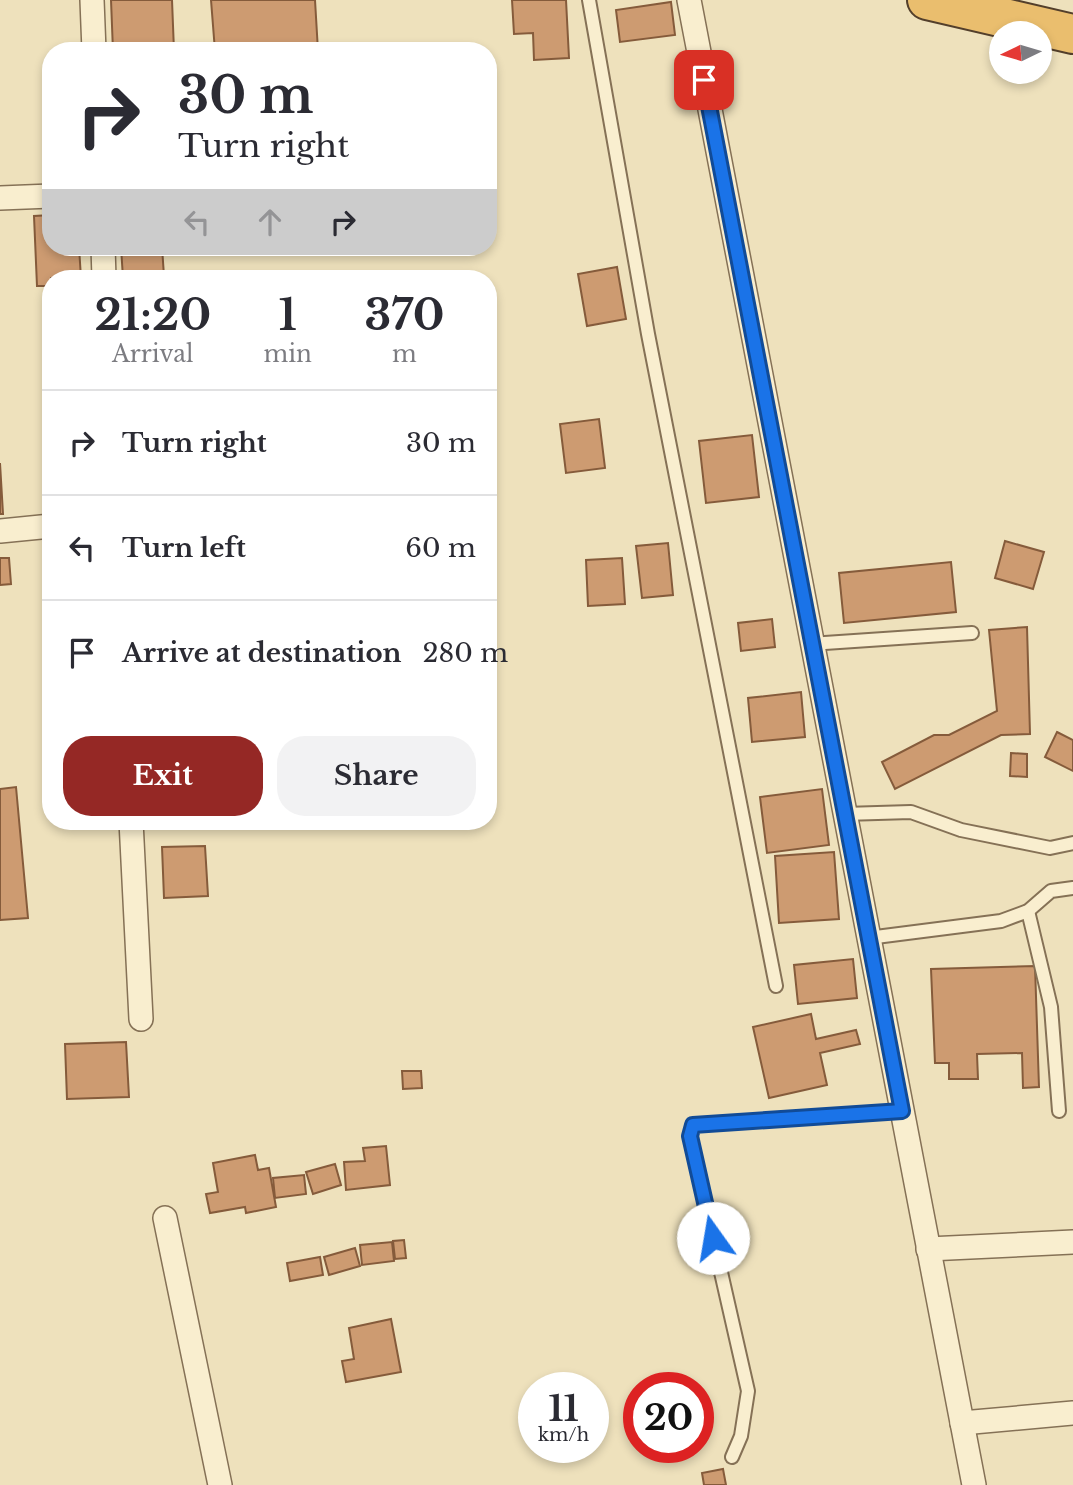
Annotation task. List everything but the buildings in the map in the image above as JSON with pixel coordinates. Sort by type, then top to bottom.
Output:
[{"type":"highway","points":[[927,0],[1073,34]]},
{"type":"highway","points":[[1042,0],[1073,7]]},
{"type":"street","points":[[92,0],[94,42]]},
{"type":"street","points":[[689,0],[810,644],[974,1485]]},
{"type":"street","points":[[0,198],[42,196]]},
{"type":"street","points":[[0,531],[42,527]]},
{"type":"street","points":[[131,830],[141,1019]]},
{"type":"street","points":[[165,1218],[220,1485]]},
{"type":"street","points":[[928,1249],[1073,1242]]},
{"type":"street","points":[[962,1423],[1073,1413]]},
{"type":"lane","points":[[589,0],[648,334],[776,986]]},
{"type":"lane","points":[[810,644],[972,633]]},
{"type":"lane","points":[[844,814],[911,812],[961,830],[1050,848],[1073,843]]},
{"type":"lane","points":[[868,938],[1001,921],[1028,911],[1051,891],[1073,888]]},
{"type":"lane","points":[[1028,911],[1051,1007],[1059,1111]]},
{"type":"lane","points":[[732,1457],[741,1436],[748,1391],[690,1136],[693,1125],[902,1111]]},
{"type":"route","points":[[704,80],[810,644],[902,1111],[693,1125],[690,1136],[713,1238]]}]
